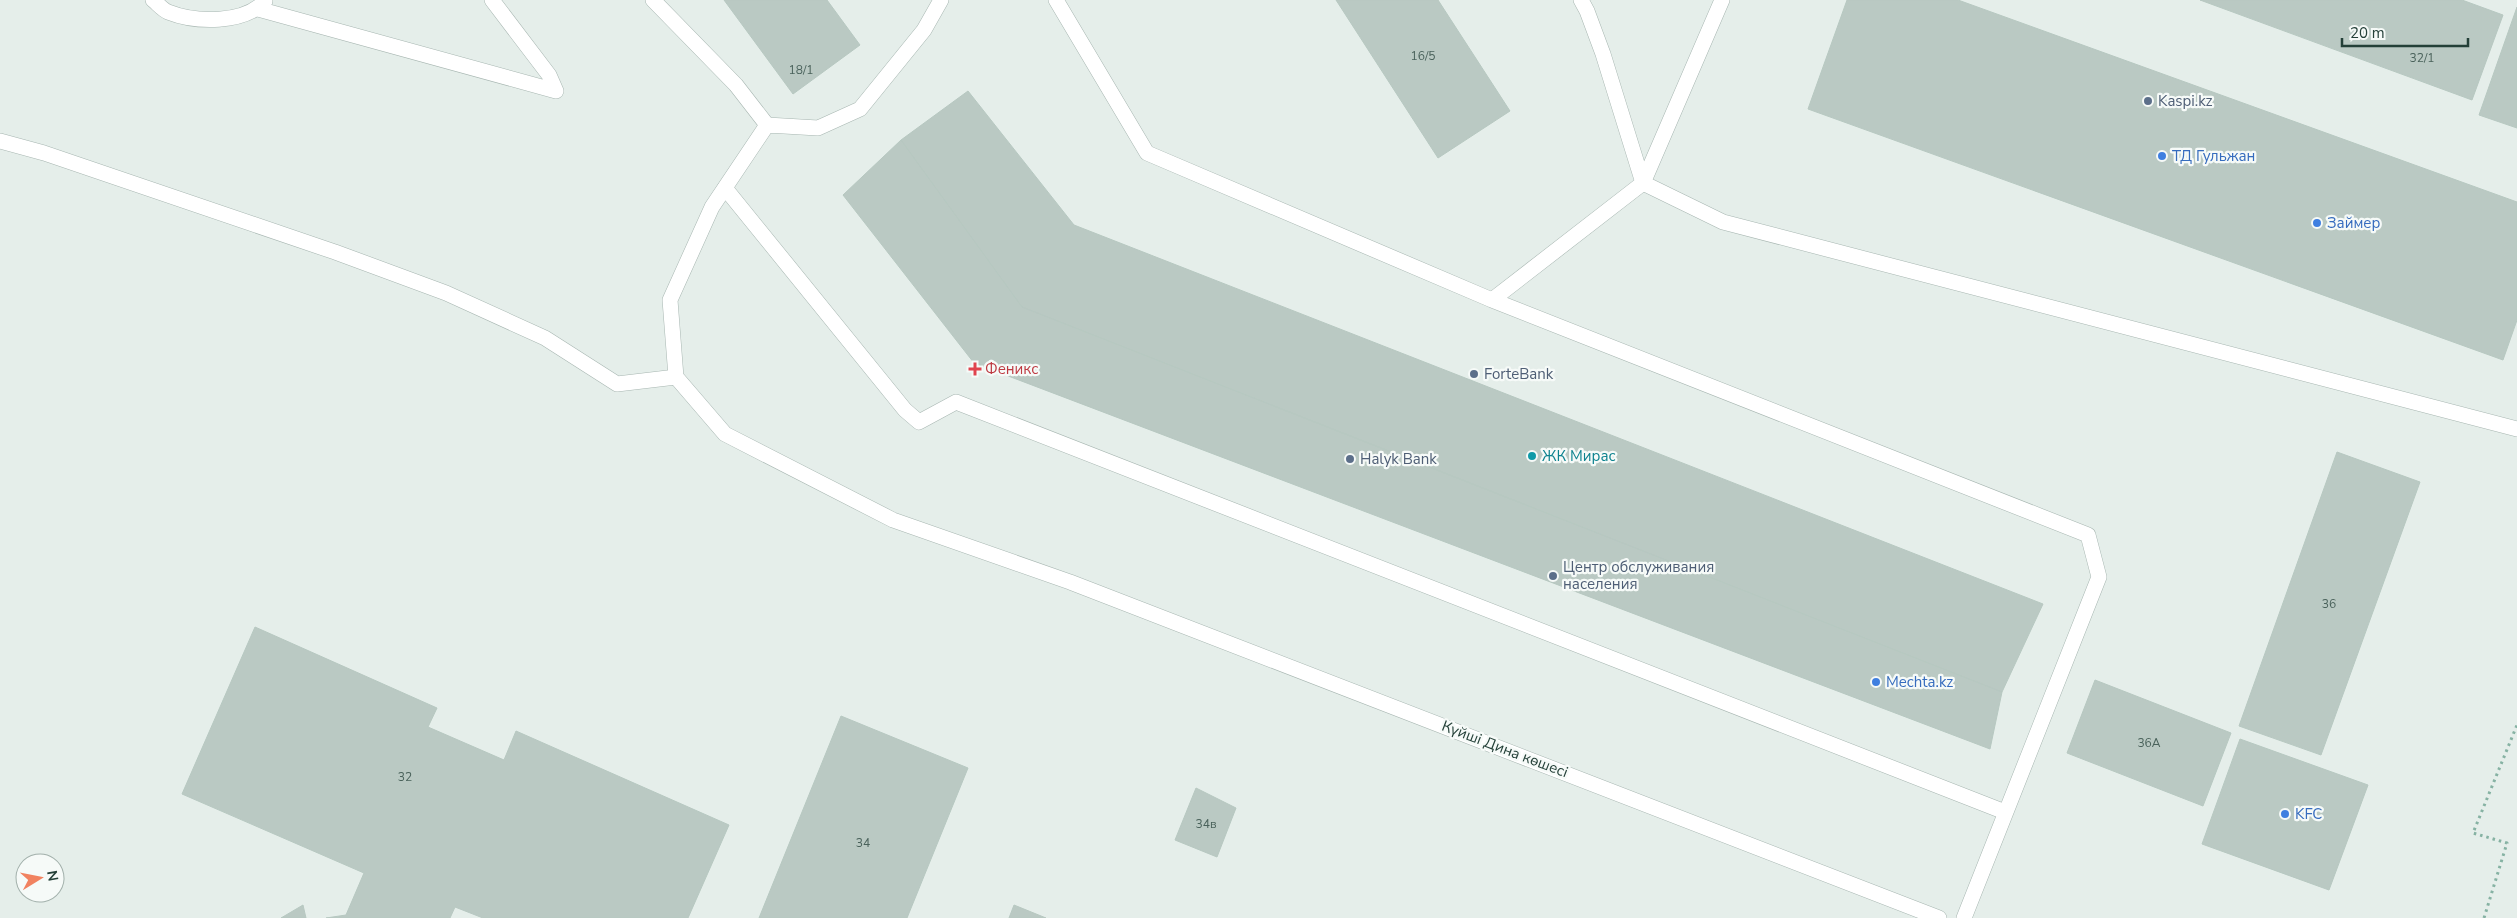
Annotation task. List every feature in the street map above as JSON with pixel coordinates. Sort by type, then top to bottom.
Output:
[{"type":"street","points":[[153,0],[167,12],[203,19],[225,20],[262,4],[556,91],[549,75],[492,0]]},
{"type":"street","points":[[653,0],[736,85],[767,125],[818,128],[860,109],[924,30],[941,0]]},
{"type":"street","points":[[1056,0],[1147,153],[1492,300],[2088,535],[2099,577],[1964,918]]},
{"type":"street","points":[[1581,0],[1603,54],[1643,183],[1723,222],[2517,429]]},
{"type":"street","points":[[1492,300],[1643,183],[1722,0]]},
{"type":"street","points":[[0,141],[44,153],[325,248],[446,293],[545,338],[617,384],[676,376],[670,300],[712,207],[767,125]]},
{"type":"street","points":[[725,188],[906,410],[919,422],[956,402],[2005,812]]},
{"type":"street","name":"Күйші Дина көшесі","points":[[676,376],[725,434],[894,520],[1070,582],[1939,918]]},
{"type":"path","points":[[2484,918],[2507,844],[2473,833],[2517,725]]},
{"type":"building","points":[[724,0],[827,0],[860,45],[793,94]]},
{"type":"building","points":[[1336,0],[1438,0],[1510,111],[1438,158]]},
{"type":"building","name":"ТД Гульжан","points":[[1847,0],[1958,0],[2517,202],[2517,320],[2503,360],[1808,109]]},
{"type":"building","points":[[2200,0],[2462,0],[2503,15],[2472,100]]},
{"type":"building","points":[[2517,7],[2517,128],[2479,115]]},
{"type":"building","name":"ЖК Мирас","points":[[968,91],[1074,225],[2043,604],[2002,692],[1022,307],[901,140]]},
{"type":"building","points":[[901,140],[1022,307],[2002,692],[1990,749],[974,363],[843,195]]},
{"type":"building","points":[[2337,452],[2420,482],[2321,755],[2239,726]]},
{"type":"building","points":[[255,627],[437,708],[428,727],[504,760],[516,731],[729,825],[688,918],[483,918],[455,907],[450,918],[326,918],[346,915],[364,873],[182,794]]},
{"type":"building","points":[[2095,680],[2231,733],[2203,806],[2067,753]]},
{"type":"building","points":[[841,716],[968,768],[907,918],[759,918]]},
{"type":"building","name":"KFC","points":[[2240,739],[2368,785],[2329,890],[2202,844]]},
{"type":"building","points":[[1196,788],[1236,808],[1217,857],[1175,840]]},
{"type":"building","points":[[303,905],[306,918],[281,918]]},
{"type":"building","points":[[1014,905],[1046,918],[1009,918]]},
{"type":"place","name":"Kaspi.kz","points":[[2148,101]]},
{"type":"place","name":"ТД Гульжан","points":[[2162,156]]},
{"type":"place","name":"Займер","points":[[2317,223]]},
{"type":"place","name":"Феникс","points":[[975,369]]},
{"type":"place","name":"ForteBank","points":[[1474,374]]},
{"type":"place","name":"ЖК Мирас","points":[[1532,456]]},
{"type":"place","name":"Halyk Bank","points":[[1350,459]]},
{"type":"place","name":"Центр обслуживания населения","points":[[1553,576]]},
{"type":"place","name":"Mechta.kz","points":[[1876,682]]},
{"type":"place","name":"KFC","points":[[2285,814]]}]
